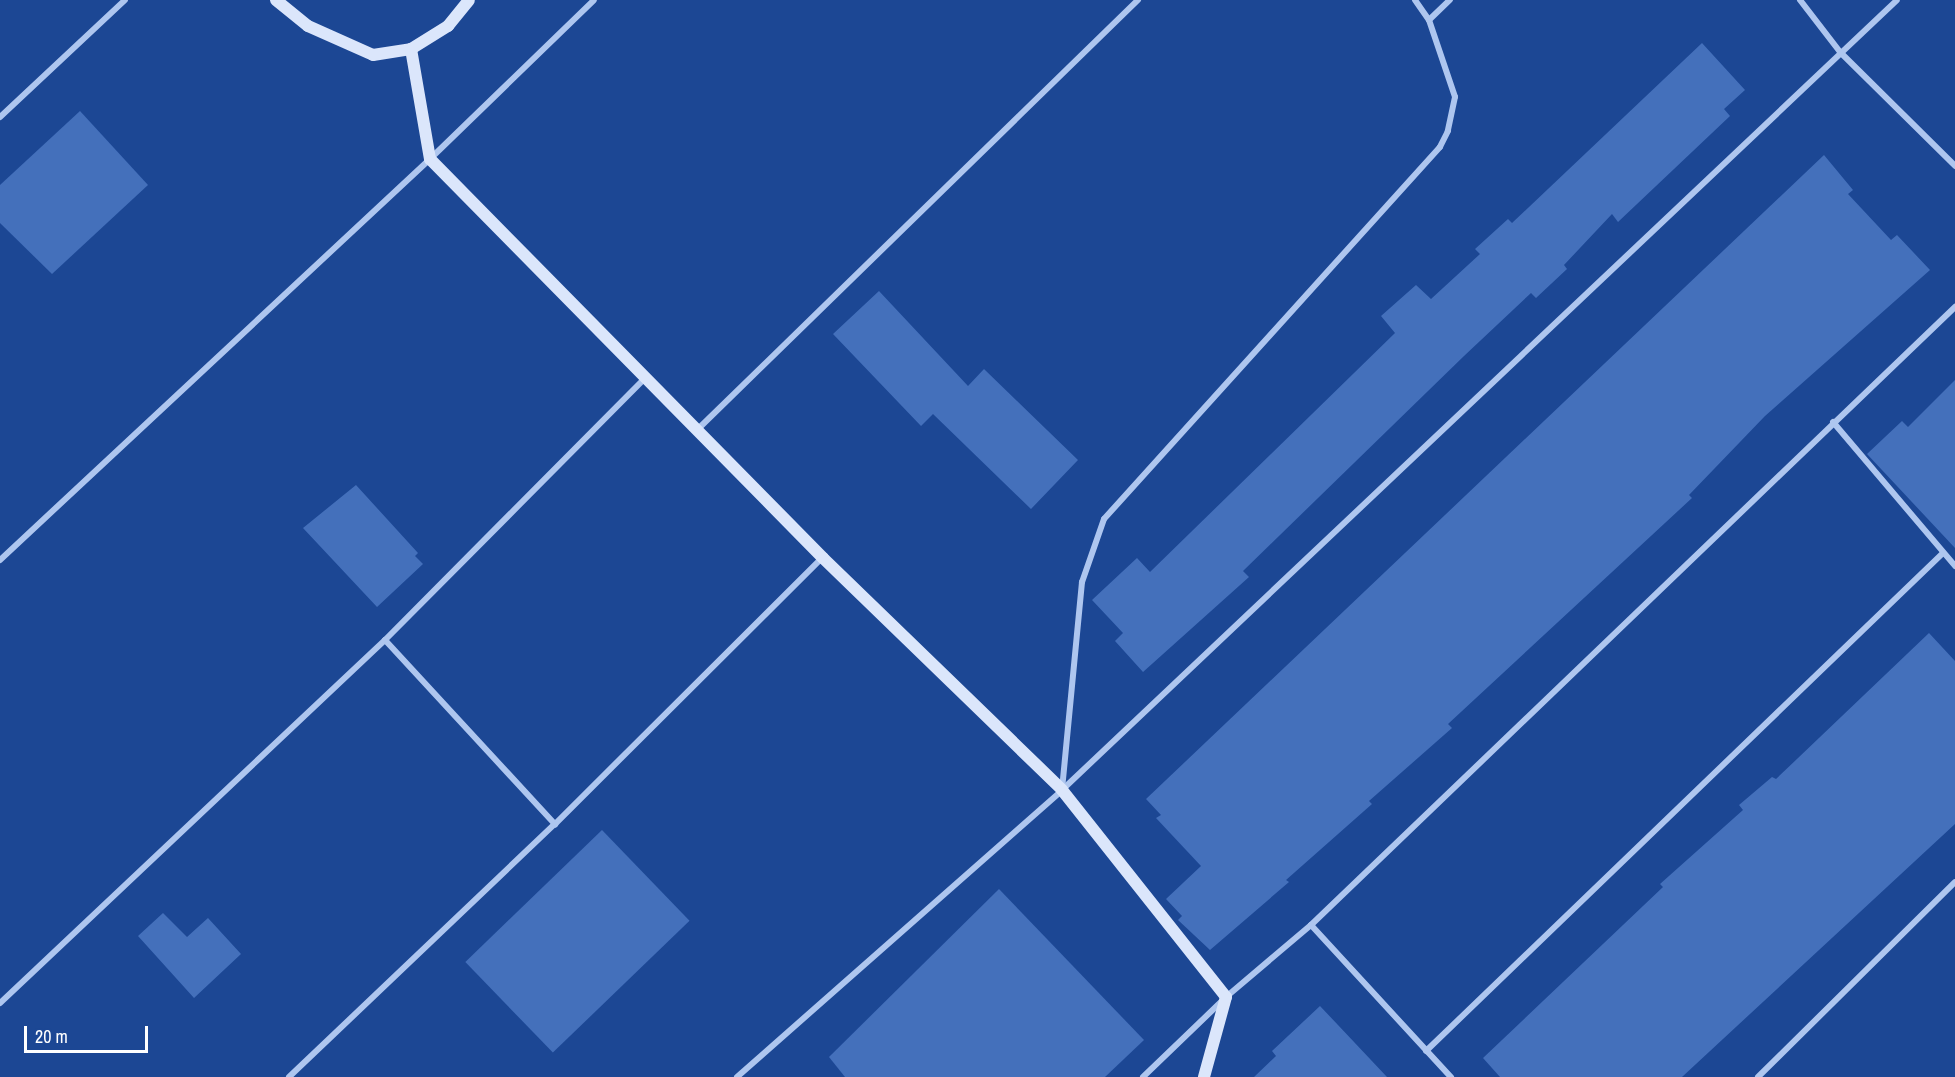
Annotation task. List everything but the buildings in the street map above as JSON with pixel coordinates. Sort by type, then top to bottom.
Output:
[{"type":"street","points":[[0,117],[124,0]]},
{"type":"street","points":[[276,0],[308,26],[373,55],[411,49],[448,26],[469,0]]},
{"type":"street","points":[[0,560],[430,159],[594,0]]},
{"type":"street","points":[[697,430],[1138,0]]},
{"type":"street","points":[[1062,790],[1082,582],[1104,519],[1440,147],[1448,131],[1455,97],[1429,20],[1415,0]]},
{"type":"street","points":[[1429,20],[1450,0]]},
{"type":"street","points":[[1800,0],[1839,52],[1955,166]]},
{"type":"street","points":[[737,1077],[1062,790],[1896,0]]},
{"type":"street","points":[[411,49],[430,159],[823,558],[1062,790],[1226,997]]},
{"type":"street","points":[[1143,1077],[1226,997],[1311,925],[1833,422],[1955,308]]},
{"type":"street","points":[[0,1003],[385,640],[645,377]]},
{"type":"street","points":[[1833,422],[1955,566]]},
{"type":"street","points":[[1426,1051],[1942,553]]},
{"type":"street","points":[[289,1077],[555,824],[823,558]]},
{"type":"street","points":[[385,640],[555,824]]},
{"type":"street","points":[[1758,1077],[1955,882]]},
{"type":"street","points":[[1311,925],[1451,1077]]},
{"type":"street","points":[[1204,1077],[1226,997]]}]
